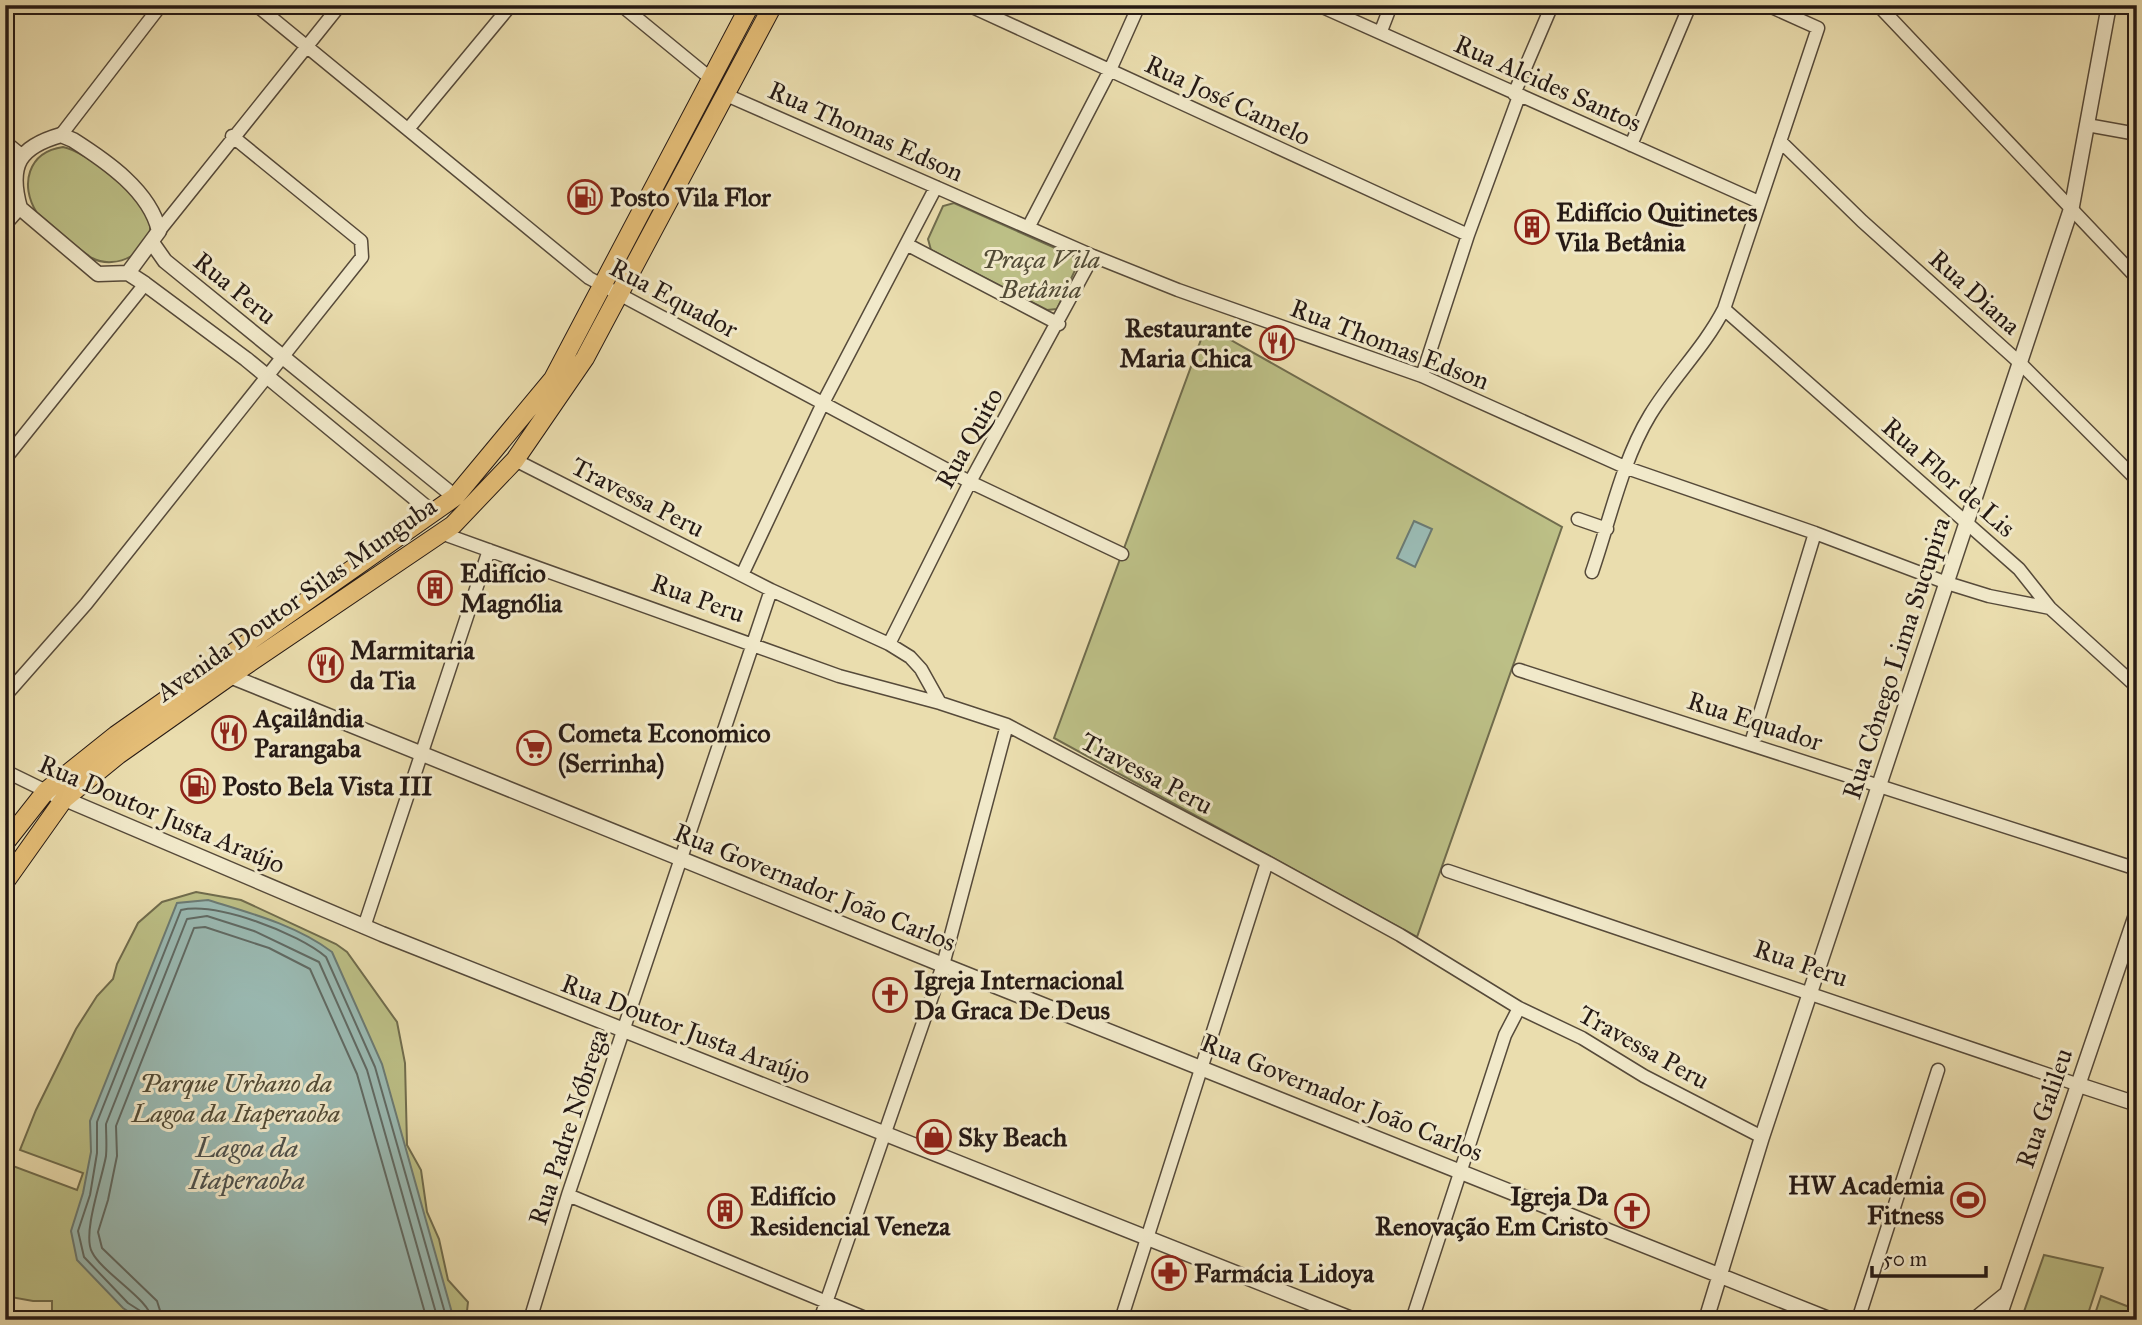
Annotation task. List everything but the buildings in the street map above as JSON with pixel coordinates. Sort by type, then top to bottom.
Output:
[{"type":"main road","name":"Avenida Doutor Silas Munguba","points":[[5,843],[46,791],[116,735],[455,497],[553,379],[750,5]]},
{"type":"main road","name":"Avenida Doutor Silas Munguba","points":[[5,882],[64,799],[118,755],[230,676],[453,525],[515,460],[585,358],[773,5]]},
{"type":"street","points":[[5,225],[20,208],[14,182],[22,156],[38,143],[61,135],[161,5]]},
{"type":"street","name":"Rua Equador","points":[[256,5],[589,278],[970,482],[1122,554]]},
{"type":"street","points":[[128,273],[232,136],[340,5]]},
{"type":"street","points":[[409,128],[510,5]]},
{"type":"street","points":[[621,5],[710,78]]},
{"type":"street","name":"Rua José Camelo","points":[[968,5],[1468,235]]},
{"type":"street","points":[[1029,226],[1110,70],[1139,5]]},
{"type":"street","name":"Rua Alcides Santos","points":[[1318,5],[1759,202]]},
{"type":"street","points":[[1381,32],[1391,5]]},
{"type":"street","points":[[1422,376],[1517,95],[1552,5]]},
{"type":"street","points":[[1631,145],[1690,5]]},
{"type":"street","points":[[1592,572],[1627,468],[1650,415],[1708,339],[1724,309],[1817,26],[1767,5]]},
{"type":"street","points":[[1878,5],[2072,206],[2137,278]]},
{"type":"street","name":"Rua Cônego Lima Sucupira","points":[[1706,1320],[1762,1137],[2072,206],[2109,5]]},
{"type":"street","name":"Rua Thomas Edson","points":[[724,94],[1093,256],[1178,290],[1422,376],[1627,468],[1815,533],[1947,583],[1989,596],[2050,608]]},
{"type":"street","points":[[2087,125],[2137,134]]},
{"type":"street","name":"Rua Peru","points":[[61,135],[83,146],[140,193],[156,217],[156,237],[164,261],[455,497]]},
{"type":"street","points":[[5,695],[86,604],[362,257],[361,241],[232,136]]},
{"type":"street","name":"Rua Diana","points":[[1780,141],[1862,221],[2020,363],[2137,480]]},
{"type":"street","points":[[5,143],[22,156]]},
{"type":"street","points":[[742,575],[823,403],[936,187]]},
{"type":"street","name":"Rua Peru","points":[[20,208],[98,274],[128,273],[145,284],[266,376],[384,470],[433,513]]},
{"type":"street","points":[[908,245],[1059,324]]},
{"type":"street","name":"Rua Quito","points":[[889,644],[970,482],[1059,324],[1093,256]]},
{"type":"street","points":[[5,459],[145,284]]},
{"type":"street","name":"Rua Flor de Lis","points":[[1724,309],[2019,569],[2050,608],[2137,687]]},
{"type":"street","points":[[384,470],[400,452]]},
{"type":"street","name":"Travessa Peru","points":[[515,460],[771,590],[889,644],[910,657],[921,669],[940,704],[1007,725],[1267,862],[1400,935],[1518,1008],[1583,1038],[1644,1076],[1762,1137]]},
{"type":"street","points":[[1578,519],[1607,528]]},
{"type":"street","name":"Rua Peru","points":[[441,533],[839,676],[940,704]]},
{"type":"street","points":[[1751,743],[1815,533]]},
{"type":"street","points":[[364,927],[489,550]]},
{"type":"street","name":"Rua Padre Nóbrega","points":[[530,1320],[568,1195],[771,590]]},
{"type":"street","name":"Rua Governador João Carlos","points":[[212,668],[682,860],[1831,1320]]},
{"type":"street","name":"Rua Equador","points":[[1519,670],[2137,869]]},
{"type":"street","points":[[820,1320],[943,965],[1007,725]]},
{"type":"street","name":"Rua Doutor Justa Araújo","points":[[5,771],[64,799],[364,927],[1354,1320]]},
{"type":"street","points":[[1121,1320],[1267,862]]},
{"type":"street","name":"Rua Peru","points":[[1448,871],[2137,1104]]},
{"type":"street","name":"Rua Galileu","points":[[1998,1320],[2137,912]]},
{"type":"street","points":[[1412,1320],[1505,1035],[1518,1008]]},
{"type":"street","points":[[1858,1320],[1938,1070]]},
{"type":"street","points":[[568,1195],[870,1320]]},
{"type":"street","points":[[1974,1320],[2006,1294]]},
{"type":"green space","points":[[63,147],[100,166],[127,189],[146,213],[150,223],[146,243],[131,256],[112,262],[92,258],[37,213],[29,192],[30,171],[42,155]]},
{"type":"green space","name":"Praça Vila Betânia","points":[[954,203],[1073,256],[1077,266],[1057,309],[1047,310],[931,250],[928,239],[943,206]]},
{"type":"green space","points":[[1206,326],[1562,527],[1417,937],[1054,738]]},
{"type":"green space","name":"Lagoa da Itaperaoba","points":[[196,892],[241,900],[336,944],[347,952],[397,1022],[405,1063],[407,1145],[421,1170],[427,1212],[439,1239],[448,1280],[468,1302],[466,1320],[52,1320],[52,1301],[5,1296],[5,1186],[13,1166],[77,1190],[83,1173],[20,1150],[36,1110],[76,1029],[97,996],[113,979],[117,964],[138,923],[162,902]]},
{"type":"green space","points":[[2044,1255],[2103,1268],[2086,1320],[2021,1320]]},
{"type":"green space","points":[[2101,1296],[2137,1310],[2137,1320],[2093,1320]]},
{"type":"water","points":[[1414,521],[1432,529],[1415,567],[1397,558]]},
{"type":"water","name":"Lagoa da Itaperaoba","points":[[208,900],[288,927],[332,952],[382,1064],[454,1320],[141,1320],[123,1308],[77,1260],[71,1231],[83,1193],[91,1152],[90,1121],[177,903]]},
{"type":"place","name":"Posto Vila Flor","points":[[585,197]]},
{"type":"place","name":"Edifício Quitinetes Vila Betânia","points":[[1532,227]]},
{"type":"place","name":"Restaurante Maria Chica","points":[[1277,343]]},
{"type":"place","name":"Edifício Magnólia","points":[[435,588]]},
{"type":"place","name":"Marmitaria da Tia","points":[[326,665]]},
{"type":"place","name":"Açailândia Parangaba","points":[[229,733]]},
{"type":"place","name":"Cometa Economico (Serrinha)","points":[[534,748]]},
{"type":"place","name":"Posto Bela Vista III","points":[[198,786]]},
{"type":"place","name":"Igreja Internacional Da Graca De Deus","points":[[890,995]]},
{"type":"place","name":"Sky Beach","points":[[934,1137]]},
{"type":"place","name":"HW Academia Fitness","points":[[1968,1200]]},
{"type":"place","name":"Edifício Residencial Veneza","points":[[725,1211]]},
{"type":"place","name":"Igreja Da Renovação Em Cristo","points":[[1632,1211]]},
{"type":"place","name":"Farmácia Lidoya","points":[[1169,1273]]},
{"type":"park label","name":"Parque Urbano da Lagoa da Itaperaoba","points":[[236,1098]]}]
